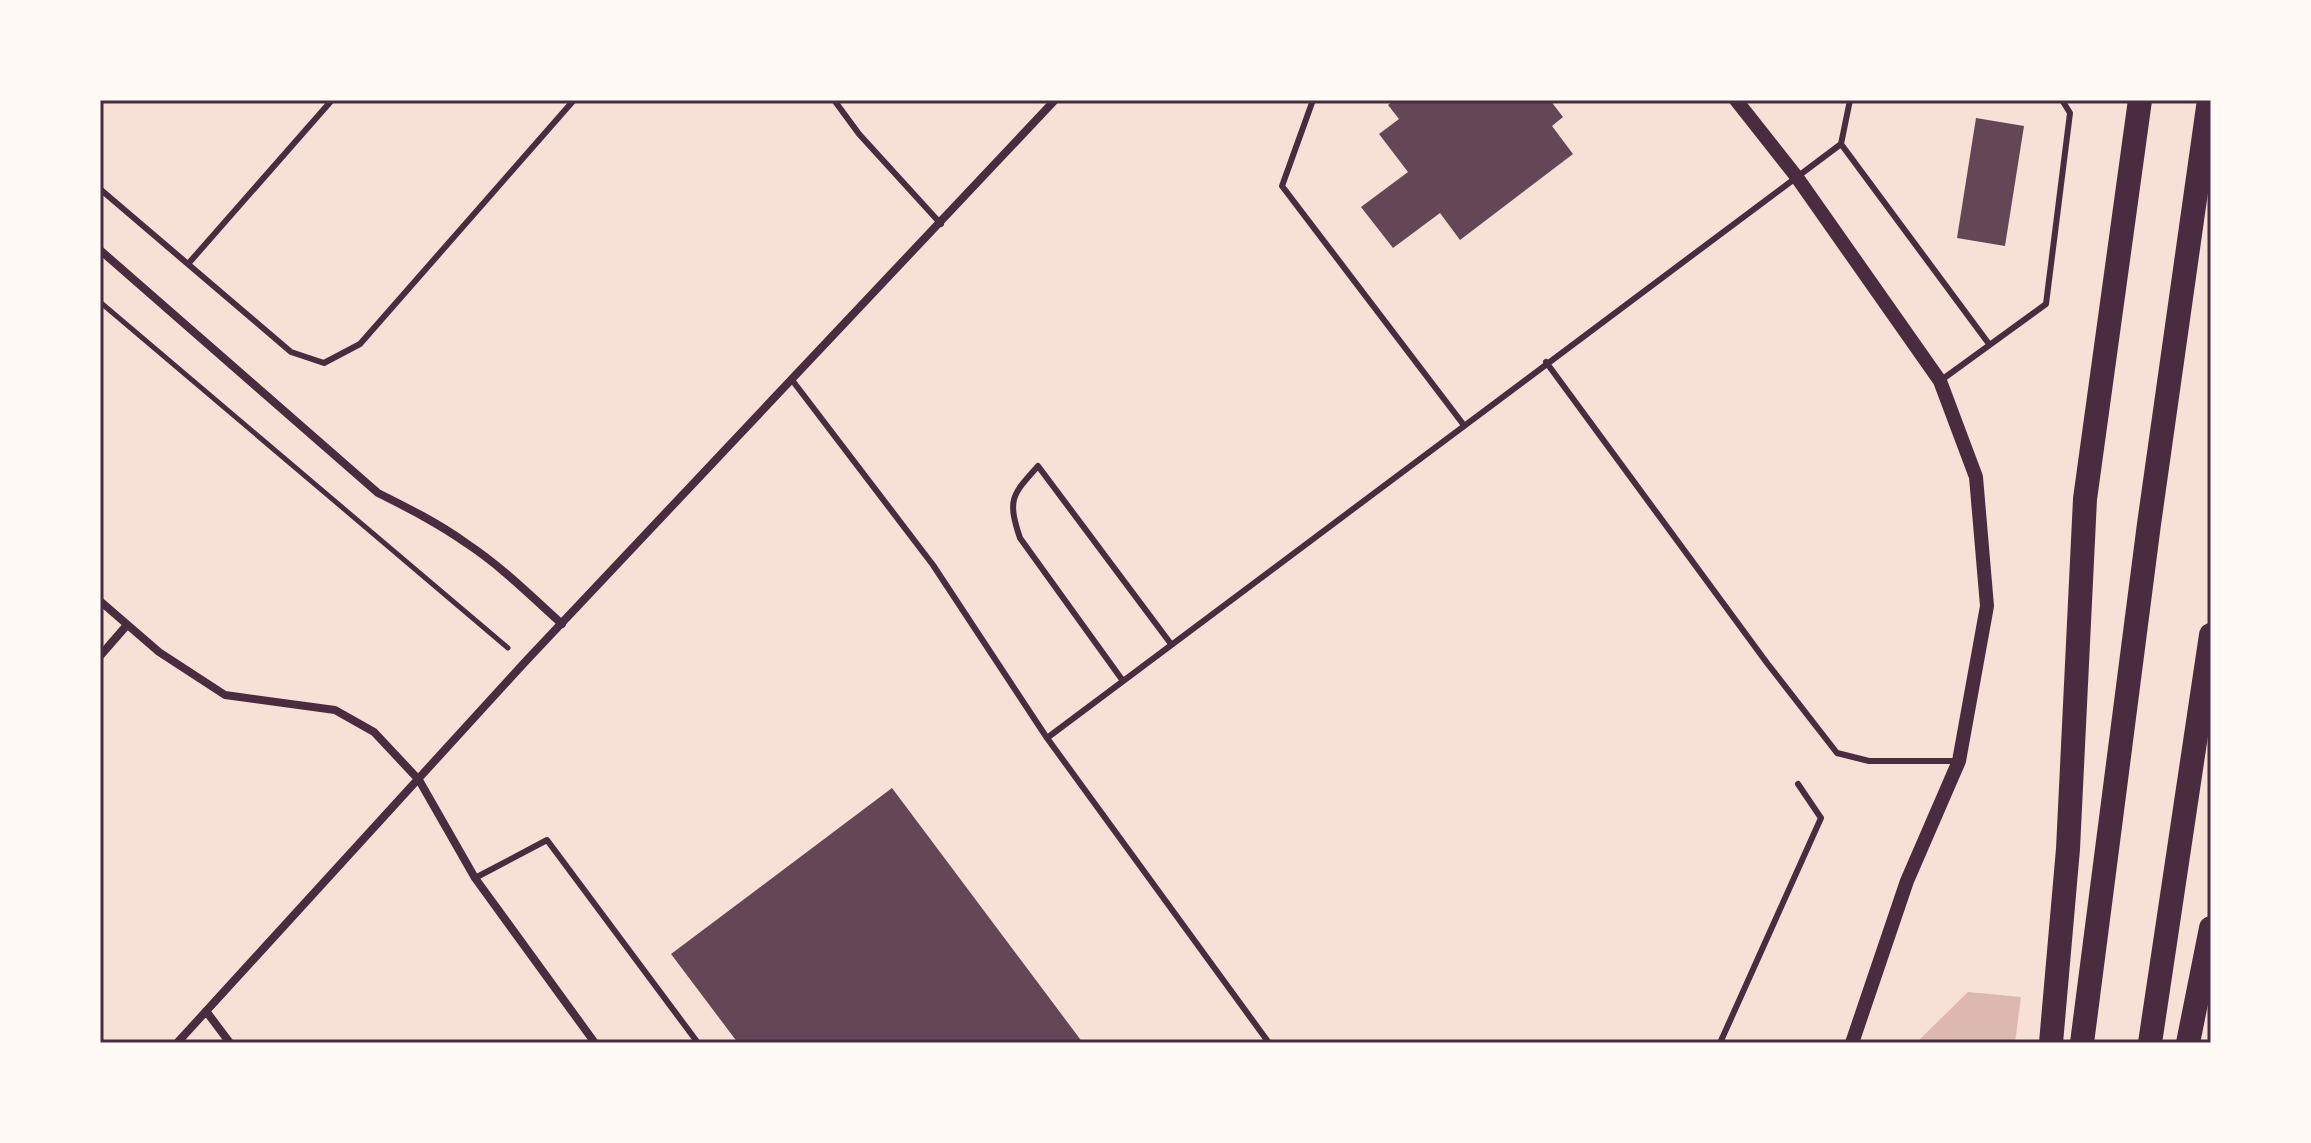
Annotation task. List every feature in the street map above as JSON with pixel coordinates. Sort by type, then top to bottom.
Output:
[{"type":"highway","points":[[2051,1043],[2068,849],[2085,499],[2140,100]]},
{"type":"highway","points":[[2082,1043],[2149,524],[2209,100]]},
{"type":"highway","points":[[2150,1043],[2211,635]]},
{"type":"highway","points":[[2188,1043],[2211,928]]},
{"type":"street","points":[[177,1043],[525,662],[1055,100]]},
{"type":"street","points":[[1736,100],[1796,176],[1940,381],[1976,477],[1987,606],[1959,761],[1907,881],[1852,1043]]},
{"type":"street","points":[[100,250],[378,493],[428,518],[466,543],[562,624]]},
{"type":"street","points":[[100,601],[159,652],[225,695],[335,710],[374,732],[419,780],[475,878],[595,1043]]},
{"type":"street","points":[[100,656],[127,625]]},
{"type":"street","points":[[206,1011],[230,1043]]},
{"type":"lane","points":[[188,264],[332,100]]},
{"type":"lane","points":[[100,189],[291,352],[324,363],[360,344],[574,100]]},
{"type":"lane","points":[[834,100],[859,134],[941,224]]},
{"type":"lane","points":[[1313,100],[1282,186],[1463,424]]},
{"type":"lane","points":[[1047,738],[1841,144],[1850,100]]},
{"type":"lane","points":[[1940,381],[2046,304],[2070,113],[2062,100]]},
{"type":"lane","points":[[1841,144],[1989,344]]},
{"type":"lane","points":[[1546,362],[1767,663],[1837,753],[1869,761],[1959,761]]},
{"type":"lane","points":[[792,380],[933,565],[1047,738],[1269,1043]]},
{"type":"lane","points":[[1123,681],[1020,538],[1012,514],[1015,492],[1038,466],[1171,644]]},
{"type":"lane","points":[[1720,1043],[1821,818],[1798,784]]},
{"type":"lane","points":[[475,878],[547,840],[698,1043]]},
{"type":"path","points":[[100,302],[525,662]]},
{"type":"shaded area","points":[[1968,992],[2021,997],[2015,1043],[1916,1043]]},
{"type":"building","points":[[1394,100],[1550,100],[1563,117],[1552,126],[1573,154],[1460,240],[1440,213],[1393,248],[1361,207],[1408,172],[1379,134],[1399,119],[1388,105]]},
{"type":"building","points":[[1976,118],[2024,126],[2005,246],[1957,238]]},
{"type":"building","points":[[892,788],[1083,1043],[738,1043],[671,954]]}]
